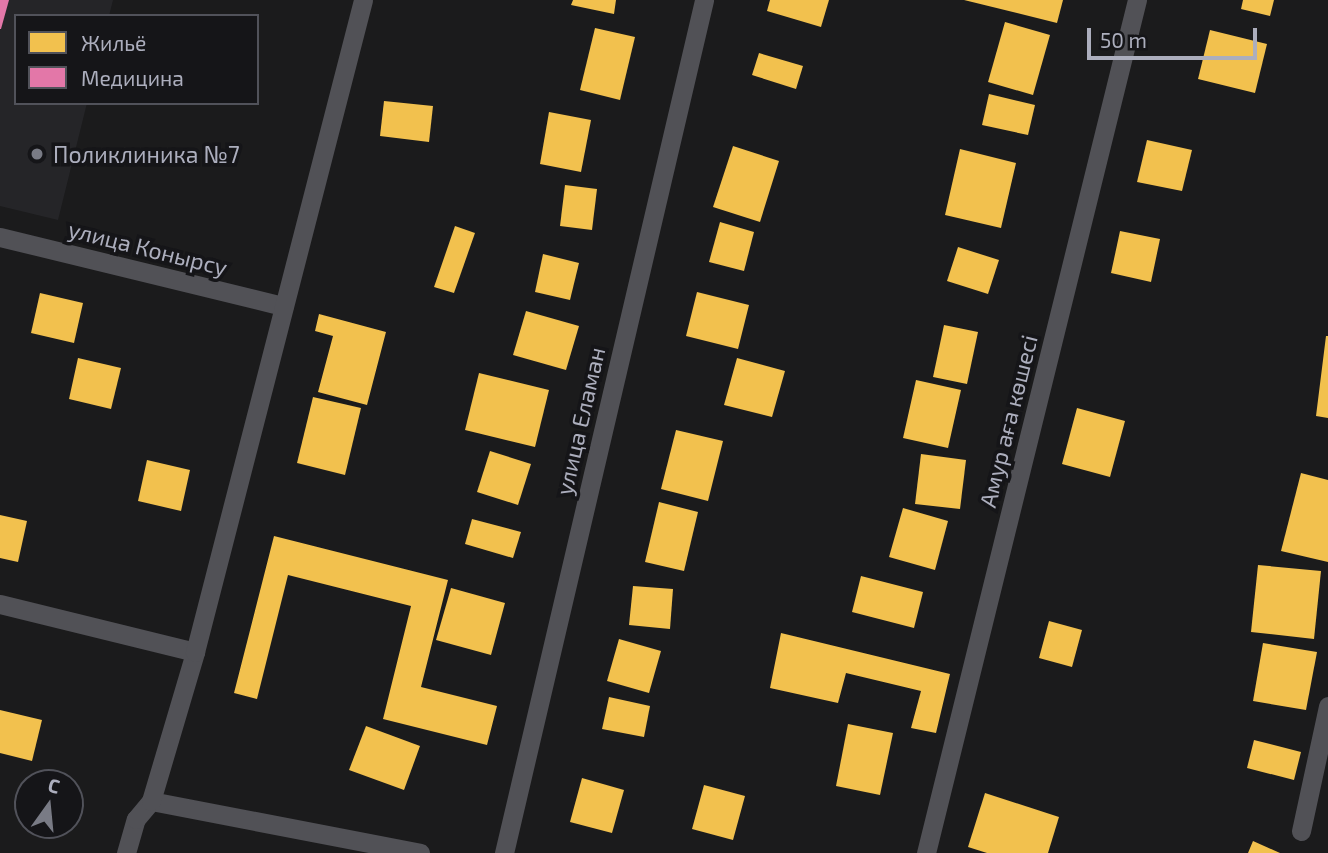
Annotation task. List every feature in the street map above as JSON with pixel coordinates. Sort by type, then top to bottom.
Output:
[{"type":"street","points":[[126,853],[136,819],[151,801],[195,652],[363,0]]},
{"type":"street","name":"улица Еламан","points":[[505,853],[704,0]]},
{"type":"street","name":"Амур аға көшесі","points":[[926,853],[1137,0]]},
{"type":"street","name":"улица Конырсу","points":[[0,237],[285,306]]},
{"type":"street","points":[[0,604],[195,652]]},
{"type":"street","points":[[1301,831],[1328,706]]},
{"type":"street","points":[[151,801],[420,853]]},
{"type":"shaded area","name":"Поликлиника №7","points":[[0,0],[113,0],[110,14],[14,14],[14,105],[87,105],[58,220],[0,206]]},
{"type":"building: Жильё","points":[[573,0],[616,0],[614,14],[571,5]]},
{"type":"building: Жильё","points":[[770,0],[829,0],[821,27],[767,11]]},
{"type":"building: Жильё","points":[[964,0],[1063,0],[1057,23]]},
{"type":"building: Жильё","points":[[1243,0],[1274,0],[1270,16],[1241,9]]},
{"type":"building: Жильё","points":[[1005,22],[1050,35],[1033,95],[988,82]]},
{"type":"building: Жильё","points":[[595,28],[635,37],[620,100],[580,90]]},
{"type":"building: Жильё","points":[[1210,30],[1267,44],[1255,93],[1198,79]]},
{"type":"building: Жильё","points":[[759,53],[803,66],[796,89],[752,75]]},
{"type":"building: Жильё","points":[[989,94],[1035,105],[1028,135],[982,125]]},
{"type":"building: Жильё","points":[[384,101],[433,106],[429,142],[380,136]]},
{"type":"building: Жильё","points":[[549,112],[591,120],[581,172],[540,164]]},
{"type":"building: Жильё","points":[[1147,140],[1192,150],[1182,191],[1137,182]]},
{"type":"building: Жильё","points":[[733,146],[779,161],[760,222],[713,207]]},
{"type":"building: Жильё","points":[[960,149],[1016,163],[1001,228],[945,215]]},
{"type":"building: Жильё","points":[[565,185],[597,189],[592,230],[560,226]]},
{"type":"building: Жильё","points":[[720,222],[754,232],[744,271],[709,262]]},
{"type":"building: Жильё","points":[[455,226],[475,233],[454,293],[434,287]]},
{"type":"building: Жильё","points":[[1120,231],[1160,239],[1151,282],[1111,273]]},
{"type":"building: Жильё","points":[[958,247],[999,260],[988,294],[947,281]]},
{"type":"building: Жильё","points":[[543,254],[579,263],[570,300],[535,292]]},
{"type":"building: Жильё","points":[[697,292],[749,305],[738,349],[686,336]]},
{"type":"building: Жильё","points":[[40,293],[83,303],[74,343],[31,333]]},
{"type":"building: Жильё","points":[[526,311],[579,326],[566,370],[513,355]]},
{"type":"building: Жильё","points":[[319,314],[386,332],[367,405],[318,392],[333,336],[315,331]]},
{"type":"building: Жильё","points":[[944,325],[978,332],[967,384],[933,377]]},
{"type":"building: Жильё","points":[[1328,336],[1328,418],[1316,416]]},
{"type":"building: Жильё","points":[[78,358],[121,368],[111,409],[69,399]]},
{"type":"building: Жильё","points":[[737,358],[785,371],[772,417],[724,405]]},
{"type":"building: Жильё","points":[[479,373],[549,390],[535,447],[465,430]]},
{"type":"building: Жильё","points":[[916,380],[961,390],[948,448],[903,438]]},
{"type":"building: Жильё","points":[[313,397],[361,408],[345,475],[297,463]]},
{"type":"building: Жильё","points":[[1077,408],[1125,421],[1110,477],[1062,464]]},
{"type":"building: Жильё","points":[[676,430],[723,441],[708,501],[661,489]]},
{"type":"building: Жильё","points":[[490,451],[531,464],[518,505],[477,492]]},
{"type":"building: Жильё","points":[[921,454],[966,460],[960,509],[915,504]]},
{"type":"building: Жильё","points":[[147,460],[190,470],[181,511],[138,501]]},
{"type":"building: Жильё","points":[[1301,473],[1328,480],[1328,562],[1281,551]]},
{"type":"building: Жильё","points":[[659,502],[698,512],[684,571],[645,562]]},
{"type":"building: Жильё","points":[[903,508],[948,521],[935,570],[889,557]]},
{"type":"building: Жильё","points":[[0,515],[27,521],[18,562],[0,558]]},
{"type":"building: Жильё","points":[[472,519],[521,532],[513,558],[465,544]]},
{"type":"building: Жильё","points":[[274,536],[448,580],[421,687],[497,706],[487,745],[383,719],[411,606],[288,575],[257,699],[234,693]]},
{"type":"building: Жильё","points":[[1258,565],[1321,571],[1314,639],[1251,632]]},
{"type":"building: Жильё","points":[[861,576],[923,592],[914,628],[852,612]]},
{"type":"building: Жильё","points":[[633,586],[673,589],[670,629],[629,625]]},
{"type":"building: Жильё","points":[[451,588],[505,603],[491,655],[436,640]]},
{"type":"building: Жильё","points":[[1049,621],[1082,630],[1072,667],[1039,658]]},
{"type":"building: Жильё","points":[[781,633],[950,674],[936,733],[911,728],[921,691],[846,673],[838,703],[770,688]]},
{"type":"building: Жильё","points":[[619,639],[661,651],[649,693],[607,681]]},
{"type":"building: Жильё","points":[[1263,643],[1317,652],[1306,710],[1253,701]]},
{"type":"building: Жильё","points":[[609,697],[650,706],[644,737],[602,729]]},
{"type":"building: Жильё","points":[[0,710],[42,720],[32,761],[0,753]]},
{"type":"building: Жильё","points":[[848,724],[893,733],[880,795],[836,786]]},
{"type":"building: Жильё","points":[[366,726],[420,746],[404,790],[349,770]]},
{"type":"building: Жильё","points":[[1254,740],[1301,752],[1294,780],[1247,768]]},
{"type":"building: Жильё","points":[[582,778],[624,790],[612,833],[570,822]]},
{"type":"building: Жильё","points":[[704,785],[745,796],[733,840],[692,829]]},
{"type":"building: Жильё","points":[[985,793],[1059,817],[1048,853],[987,853],[968,847]]},
{"type":"building: Жильё","points":[[1253,841],[1280,853],[1248,853]]},
{"type":"building: Медицина","points":[[0,0],[9,0],[1,29],[0,29]]},
{"type":"place","name":"Поликлиника №7","points":[[37,154]]}]
